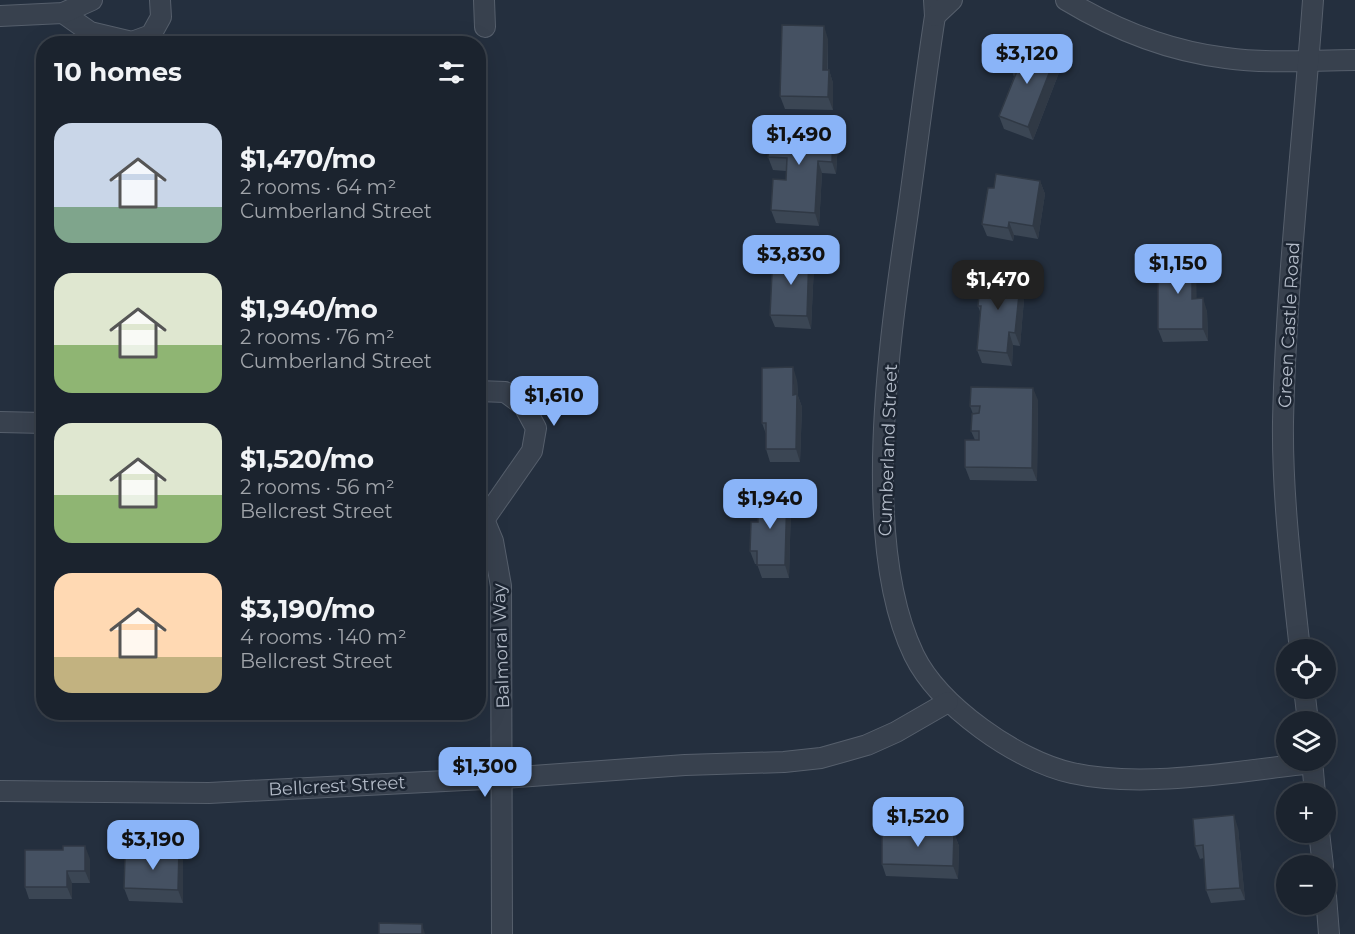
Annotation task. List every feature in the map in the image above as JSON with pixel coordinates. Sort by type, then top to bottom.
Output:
[{"type":"street","points":[[0,16],[63,13],[82,7],[92,0]]},
{"type":"street","points":[[148,36],[162,17],[160,0]]},
{"type":"street","points":[[484,0],[485,27]]},
{"type":"street","name":"Cumberland Street","points":[[952,0],[934,8],[898,281],[887,397],[885,542],[903,627],[915,657],[948,702],[997,738],[1041,763],[1072,773],[1121,779],[1205,775],[1276,766]]},
{"type":"street","points":[[1066,0],[1085,12],[1149,41],[1226,58],[1355,60]]},
{"type":"street","name":"Green Castle Road","points":[[1299,639],[1292,577],[1283,425],[1288,324],[1313,0]]},
{"type":"street","points":[[63,13],[90,33],[104,36]]},
{"type":"street","points":[[486,392],[504,392],[524,406],[536,428],[532,451],[486,506]]},
{"type":"street","points":[[0,423],[36,423]]},
{"type":"street","name":"Balmoral Way","points":[[486,521],[494,541],[501,586],[504,778],[502,934]]},
{"type":"street","name":"Bellcrest Street","points":[[0,792],[209,793],[504,778],[685,765],[784,762],[821,758],[876,741],[948,702]]},
{"type":"street","points":[[1328,915],[1329,934]]},
{"type":"building","points":[[782,25],[824,26],[823,70],[829,70],[828,97],[780,96]]},
{"type":"building","points":[[1021,45],[1055,58],[1028,127],[999,116],[1017,71],[1011,68]]},
{"type":"building","points":[[770,126],[833,130],[832,162],[818,161],[815,213],[771,210],[773,179],[786,180],[787,158],[768,157]]},
{"type":"building","points":[[996,174],[1040,181],[1033,226],[1009,222],[1008,228],[982,224],[988,188],[994,188]]},
{"type":"building","points":[[782,252],[809,253],[807,316],[770,315],[772,273],[781,273]]},
{"type":"building","points":[[1158,255],[1192,255],[1192,299],[1203,298],[1203,329],[1158,329]]},
{"type":"building","points":[[981,272],[1021,276],[1015,333],[1009,332],[1007,353],[977,350]]},
{"type":"building","points":[[793,367],[793,395],[797,394],[796,449],[766,449],[766,423],[762,423],[762,368]]},
{"type":"building","points":[[971,387],[1033,388],[1032,468],[965,467],[965,440],[979,440],[979,431],[971,431],[972,414],[979,413],[980,406],[970,406]]},
{"type":"building","points":[[758,493],[787,493],[785,565],[757,565],[757,551],[750,551],[751,522],[758,522]]},
{"type":"building","points":[[1234,815],[1240,888],[1206,890],[1203,845],[1195,846],[1193,819]]},
{"type":"building","points":[[882,831],[954,833],[953,866],[882,864]]},
{"type":"building","points":[[63,846],[85,846],[85,871],[67,871],[67,887],[25,887],[25,850],[63,850]]},
{"type":"building","points":[[157,847],[179,848],[178,890],[124,888],[125,857],[157,857]]},
{"type":"building","points":[[379,923],[422,924],[422,934],[379,934]]}]
